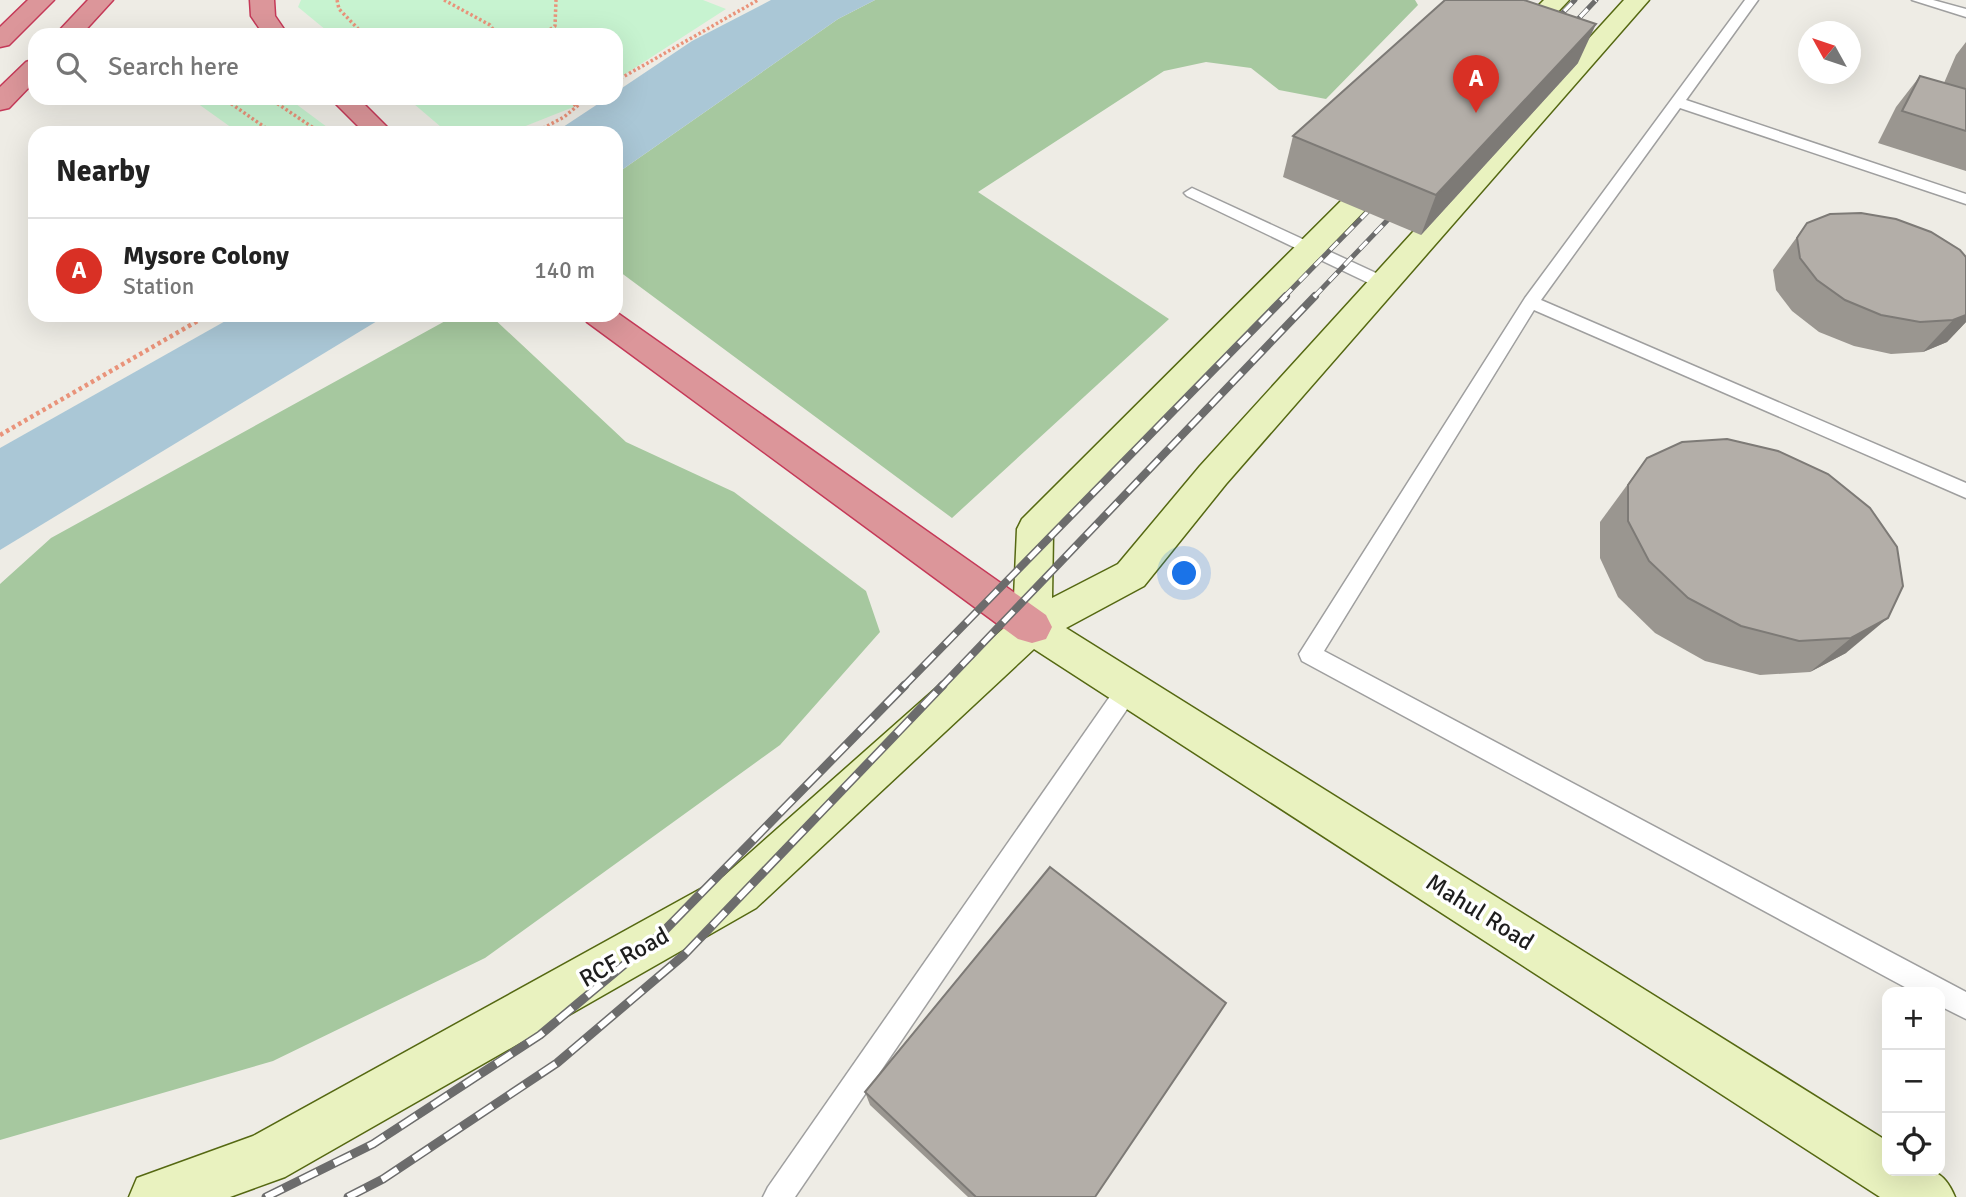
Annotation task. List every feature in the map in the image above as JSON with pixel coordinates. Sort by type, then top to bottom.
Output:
[{"type":"highway","points":[[0,40],[42,0]]},
{"type":"highway","points":[[74,28],[102,0]]},
{"type":"highway","points":[[262,0],[263,16],[271,28]]},
{"type":"highway","points":[[0,102],[28,74]]},
{"type":"highway","points":[[350,105],[372,126]]},
{"type":"highway","points":[[608,322],[1032,627]]},
{"type":"main road","points":[[1490,68],[1557,0]]},
{"type":"main road","name":"RCF Road","points":[[156,1197],[266,1158],[740,892],[1032,627],[1131,575],[1213,475],[1637,0]]},
{"type":"main road","points":[[1032,627],[1035,529],[1413,144]]},
{"type":"main road","name":"Mahul Road","points":[[1032,627],[1928,1197]]},
{"type":"lane","points":[[1752,0],[1531,302],[1310,654],[1966,1006]]},
{"type":"lane","points":[[1919,0],[1966,13]]},
{"type":"lane","points":[[1677,102],[1966,199]]},
{"type":"lane","points":[[1192,193],[1383,283]]},
{"type":"lane","points":[[1531,302],[1966,491]]},
{"type":"lane","points":[[778,1197],[1128,690]]},
{"type":"path","points":[[337,0],[339,9],[357,28]]},
{"type":"path","points":[[444,0],[492,28]]},
{"type":"path","points":[[552,28],[555,26],[556,0]]},
{"type":"path","points":[[623,77],[758,0]]},
{"type":"path","points":[[233,105],[263,126]]},
{"type":"path","points":[[279,105],[311,126]]},
{"type":"path","points":[[547,126],[564,117],[576,106]]},
{"type":"path","points":[[0,435],[196,322]]},
{"type":"green space","points":[[301,0],[703,0],[726,9],[623,75],[623,28],[324,28],[298,7]]},
{"type":"green space","points":[[875,0],[1415,0],[1418,5],[1326,99],[1279,90],[1251,68],[1206,62],[1164,71],[978,192],[1169,319],[952,518],[623,274],[623,169],[838,19]]},
{"type":"green space","points":[[200,105],[297,105],[326,126],[229,126]]},
{"type":"green space","points":[[415,105],[578,105],[526,126],[440,126]]},
{"type":"green space","points":[[443,322],[497,322],[626,442],[734,492],[866,591],[880,632],[780,745],[485,958],[273,1061],[0,1140],[0,584],[51,538]]},
{"type":"water","points":[[771,0],[875,0],[838,19],[623,169],[623,126],[565,126],[596,105],[623,105],[623,87],[692,41]]},
{"type":"water","points":[[224,322],[375,322],[0,550],[0,448]]},
{"type":"building","points":[[1445,0],[1524,0],[1596,24],[1436,195],[1293,136]]},
{"type":"building","points":[[1920,76],[1966,89],[1966,131],[1902,111]]},
{"type":"building","points":[[1861,213],[1896,219],[1931,232],[1960,250],[1966,257],[1966,315],[1953,320],[1920,322],[1881,315],[1845,300],[1817,280],[1800,258],[1797,238],[1807,223],[1830,214]]},
{"type":"building","points":[[1727,439],[1778,451],[1828,474],[1870,508],[1897,547],[1903,586],[1888,618],[1851,638],[1799,641],[1741,626],[1688,598],[1649,561],[1628,521],[1628,485],[1647,458],[1682,442]]},
{"type":"building","points":[[1050,867],[1226,1003],[1095,1197],[976,1197],[865,1092]]},
{"type":"railway","points":[[1549,27],[1575,0]]},
{"type":"railway","points":[[1565,33],[1596,0]]},
{"type":"railway","points":[[1284,297],[1380,199]]},
{"type":"railway","points":[[1314,297],[1401,206]]},
{"type":"railway","points":[[903,687],[1286,296]]},
{"type":"railway","points":[[941,687],[1315,296]]},
{"type":"railway","points":[[266,1197],[373,1144],[540,1035],[662,933],[905,685]]},
{"type":"railway","points":[[348,1197],[383,1179],[557,1063],[684,955],[943,685]]},
{"type":"place","name":"Mysore Colony","points":[[1476,113]]}]
